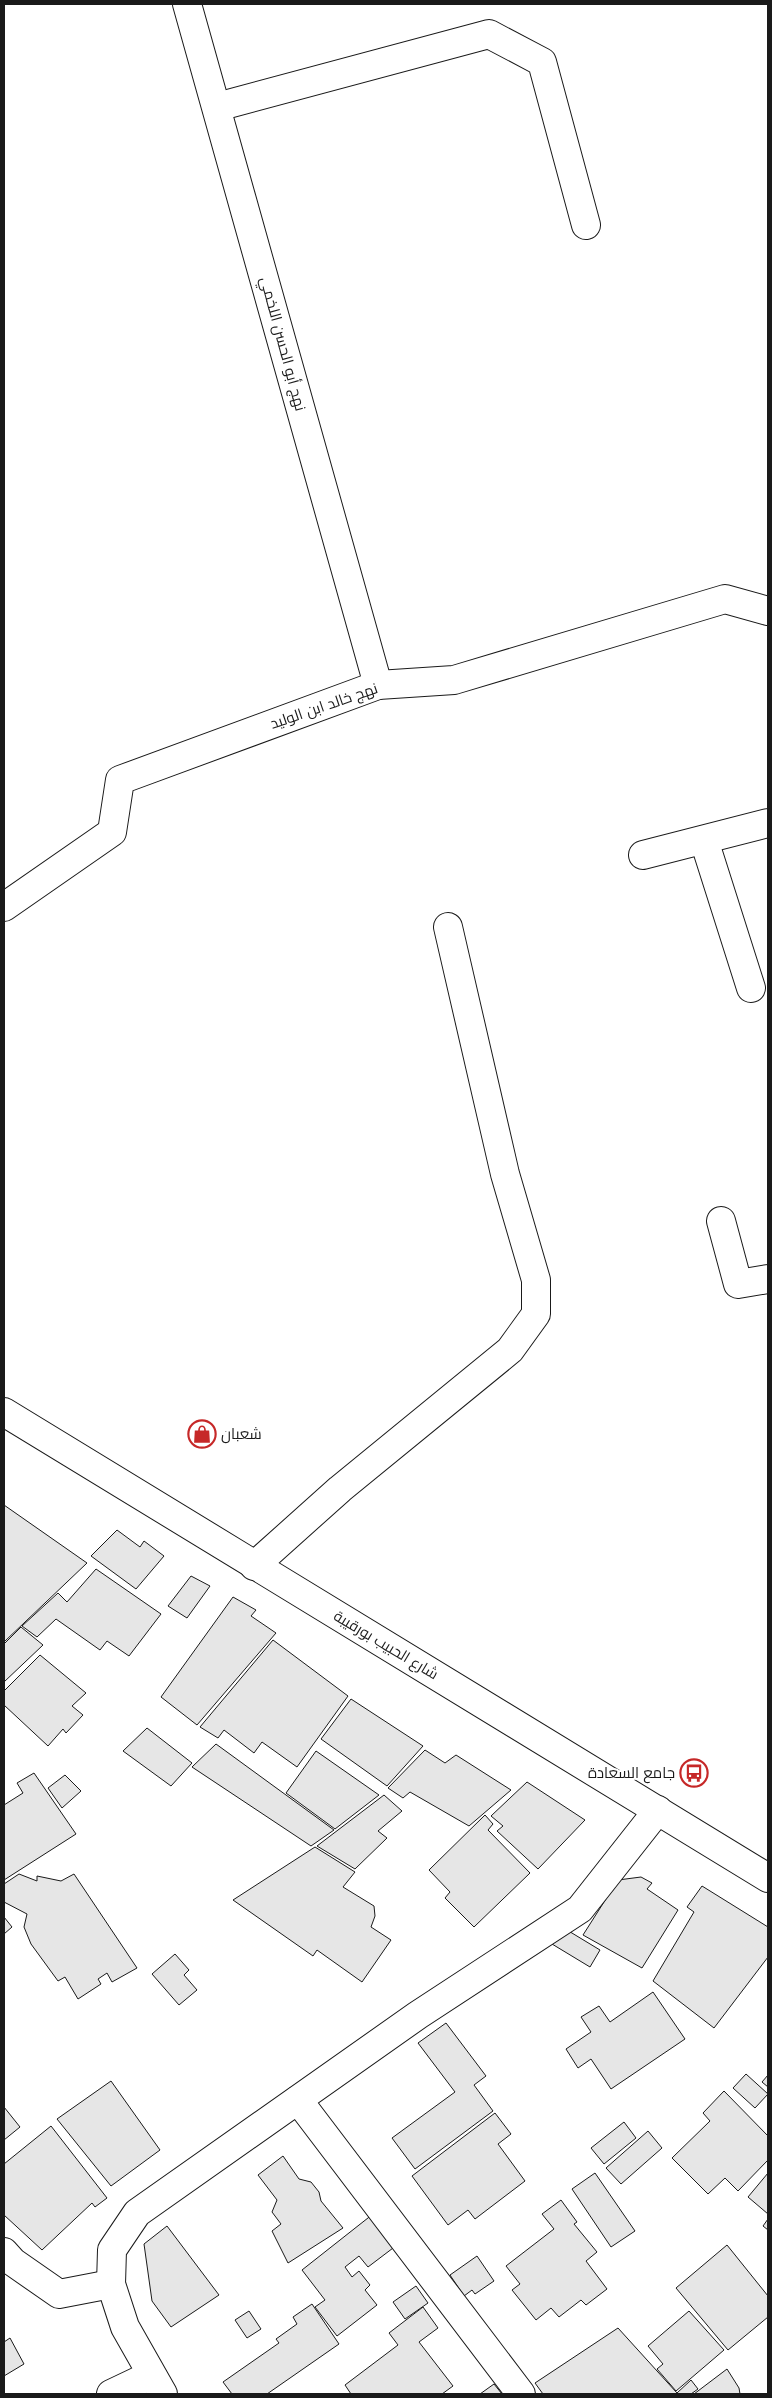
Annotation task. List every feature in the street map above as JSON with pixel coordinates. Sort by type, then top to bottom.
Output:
[{"type":"street","name":"نهج أبو الحسن اللخمي","points":[[187,4],[378,685]]},
{"type":"street","points":[[217,106],[489,34],[542,62],[586,225]]},
{"type":"street","name":"نهج خالد ابن الوليد","points":[[4,907],[112,832],[120,780],[378,685],[454,680],[725,599],[768,611]]},
{"type":"street","points":[[643,855],[768,823]]},
{"type":"street","points":[[704,840],[751,988]]},
{"type":"street","points":[[254,1566],[340,1489],[510,1350],[536,1314],[536,1280],[505,1174],[448,926]]},
{"type":"street","points":[[722,1221],[738,1284],[768,1279]]},
{"type":"street","name":"شارع الحبيب بورقيبة","points":[[4,1412],[768,1878]]},
{"type":"street","points":[[111,2394],[157,2385],[125,2327],[111,2284],[112,2250],[137,2213],[418,2015],[580,1909],[658,1810]]},
{"type":"street","points":[[298,2100],[521,2394]]},
{"type":"street","points":[[4,2252],[13,2262],[59,2294],[111,2284]]},
{"type":"building","points":[[4,1505],[87,1563],[4,1642]]},
{"type":"building","points":[[117,1530],[140,1547],[144,1541],[164,1556],[136,1589],[91,1556]]},
{"type":"building","points":[[96,1569],[161,1614],[129,1656],[107,1641],[100,1650],[56,1619],[37,1637],[22,1626],[58,1593],[67,1602]]},
{"type":"building","points":[[191,1576],[210,1586],[187,1618],[168,1606]]},
{"type":"building","points":[[233,1597],[256,1610],[251,1616],[276,1633],[197,1725],[161,1697]]},
{"type":"building","points":[[21,1627],[43,1645],[4,1682],[4,1644]]},
{"type":"building","points":[[273,1640],[348,1696],[297,1767],[262,1742],[254,1753],[224,1730],[218,1738],[200,1727]]},
{"type":"building","points":[[40,1655],[86,1693],[72,1706],[83,1715],[66,1733],[63,1729],[48,1746],[4,1705],[4,1691]]},
{"type":"building","points":[[351,1699],[423,1746],[387,1786],[321,1739]]},
{"type":"building","points":[[147,1728],[192,1763],[171,1786],[123,1751]]},
{"type":"building","points":[[216,1744],[334,1830],[311,1846],[192,1767]]},
{"type":"building","points":[[425,1750],[445,1763],[456,1755],[511,1790],[469,1826],[410,1792],[403,1798],[388,1788]]},
{"type":"building","points":[[316,1751],[379,1795],[335,1829],[286,1793]]},
{"type":"building","points":[[34,1773],[76,1834],[4,1880],[4,1805],[23,1793],[17,1783]]},
{"type":"building","points":[[65,1775],[81,1791],[62,1808],[48,1788]]},
{"type":"building","points":[[527,1782],[585,1820],[538,1869],[497,1831],[503,1826],[491,1816]]},
{"type":"building","points":[[384,1795],[402,1811],[378,1831],[387,1838],[355,1869],[317,1846]]},
{"type":"building","points":[[485,1815],[493,1824],[488,1830],[530,1873],[474,1927],[445,1898],[450,1892],[429,1870]]},
{"type":"building","points":[[315,1847],[355,1872],[343,1887],[374,1906],[375,1916],[371,1927],[391,1940],[362,1982],[317,1950],[313,1956],[233,1900]]},
{"type":"building","points":[[19,1874],[37,1881],[37,1876],[61,1881],[74,1874],[137,1968],[112,1982],[107,1973],[98,1979],[101,1984],[78,1999],[65,1977],[58,1981],[31,1944],[24,1927],[27,1914],[4,1902],[4,1884]]},
{"type":"building","points":[[641,1877],[652,1883],[647,1889],[678,1910],[642,1968],[583,1935],[618,1880]]},
{"type":"building","points":[[702,1886],[768,1927],[768,1957],[714,2028],[653,1981],[694,1912],[687,1907]]},
{"type":"building","points":[[4,1917],[12,1927],[4,1934]]},
{"type":"building","points":[[562,1927],[600,1950],[590,1967],[552,1944]]},
{"type":"building","points":[[175,1954],[189,1970],[184,1975],[197,1990],[179,2005],[152,1974]]},
{"type":"building","points":[[653,1992],[685,2039],[611,2089],[591,2059],[578,2068],[566,2049],[591,2032],[581,2017],[599,2006],[610,2022]]},
{"type":"building","points":[[446,2023],[486,2076],[474,2085],[493,2111],[415,2169],[392,2138],[455,2092],[418,2043]]},
{"type":"building","points":[[746,2074],[768,2094],[755,2108],[733,2088]]},
{"type":"building","points":[[768,2075],[768,2087],[762,2082]]},
{"type":"building","points":[[111,2081],[160,2150],[111,2186],[57,2119]]},
{"type":"building","points":[[724,2091],[768,2136],[768,2160],[738,2191],[725,2178],[708,2194],[672,2158],[710,2121],[703,2113]]},
{"type":"building","points":[[4,2107],[20,2127],[4,2140]]},
{"type":"building","points":[[495,2113],[511,2134],[498,2144],[525,2181],[475,2219],[468,2210],[448,2225],[412,2176]]},
{"type":"building","points":[[624,2122],[636,2138],[604,2164],[591,2148]]},
{"type":"building","points":[[51,2126],[107,2198],[95,2207],[92,2203],[42,2250],[4,2215],[4,2164]]},
{"type":"building","points":[[648,2131],[662,2148],[621,2184],[606,2168]]},
{"type":"building","points":[[283,2156],[299,2179],[311,2182],[319,2192],[321,2201],[343,2228],[288,2263],[272,2231],[281,2224],[272,2212],[277,2200],[258,2175]]},
{"type":"building","points":[[595,2173],[635,2231],[611,2247],[572,2189]]},
{"type":"building","points":[[768,2173],[768,2214],[748,2197]]},
{"type":"building","points":[[561,2200],[577,2222],[574,2224],[597,2252],[586,2261],[607,2289],[586,2305],[581,2300],[559,2317],[551,2308],[536,2320],[512,2290],[520,2284],[506,2266],[554,2229],[542,2214]]},
{"type":"building","points":[[373,2214],[397,2245],[368,2267],[359,2256],[345,2267],[352,2277],[359,2271],[370,2285],[365,2290],[377,2305],[337,2336],[315,2307],[325,2300],[302,2270]]},
{"type":"building","points":[[768,2219],[768,2230],[763,2226]]},
{"type":"building","points":[[167,2226],[219,2295],[171,2327],[152,2301],[144,2244]]},
{"type":"building","points":[[727,2245],[768,2296],[768,2317],[728,2350],[676,2288]]},
{"type":"building","points":[[477,2256],[494,2281],[475,2294],[472,2290],[464,2296],[450,2275]]},
{"type":"building","points":[[416,2286],[428,2303],[405,2319],[393,2302]]},
{"type":"building","points":[[312,2304],[339,2344],[267,2394],[232,2394],[223,2382],[279,2343],[276,2339],[297,2324],[293,2317]]},
{"type":"building","points":[[423,2307],[438,2328],[419,2342],[453,2386],[442,2394],[351,2394],[345,2385],[398,2345],[389,2333]]},
{"type":"building","points":[[249,2311],[261,2329],[247,2338],[235,2320]]},
{"type":"building","points":[[689,2311],[724,2350],[676,2391],[657,2369],[663,2364],[648,2346]]},
{"type":"building","points":[[618,2328],[677,2393],[691,2380],[698,2389],[691,2394],[543,2394],[535,2383]]},
{"type":"building","points":[[10,2338],[24,2364],[4,2376],[4,2342]]},
{"type":"building","points":[[727,2369],[739,2388],[740,2394],[694,2394]]},
{"type":"building","points":[[494,2384],[502,2394],[480,2394]]},
{"type":"place","name":"شعبان","points":[[202,1434]]},
{"type":"place","name":"جامع السعادة","points":[[694,1773]]}]
